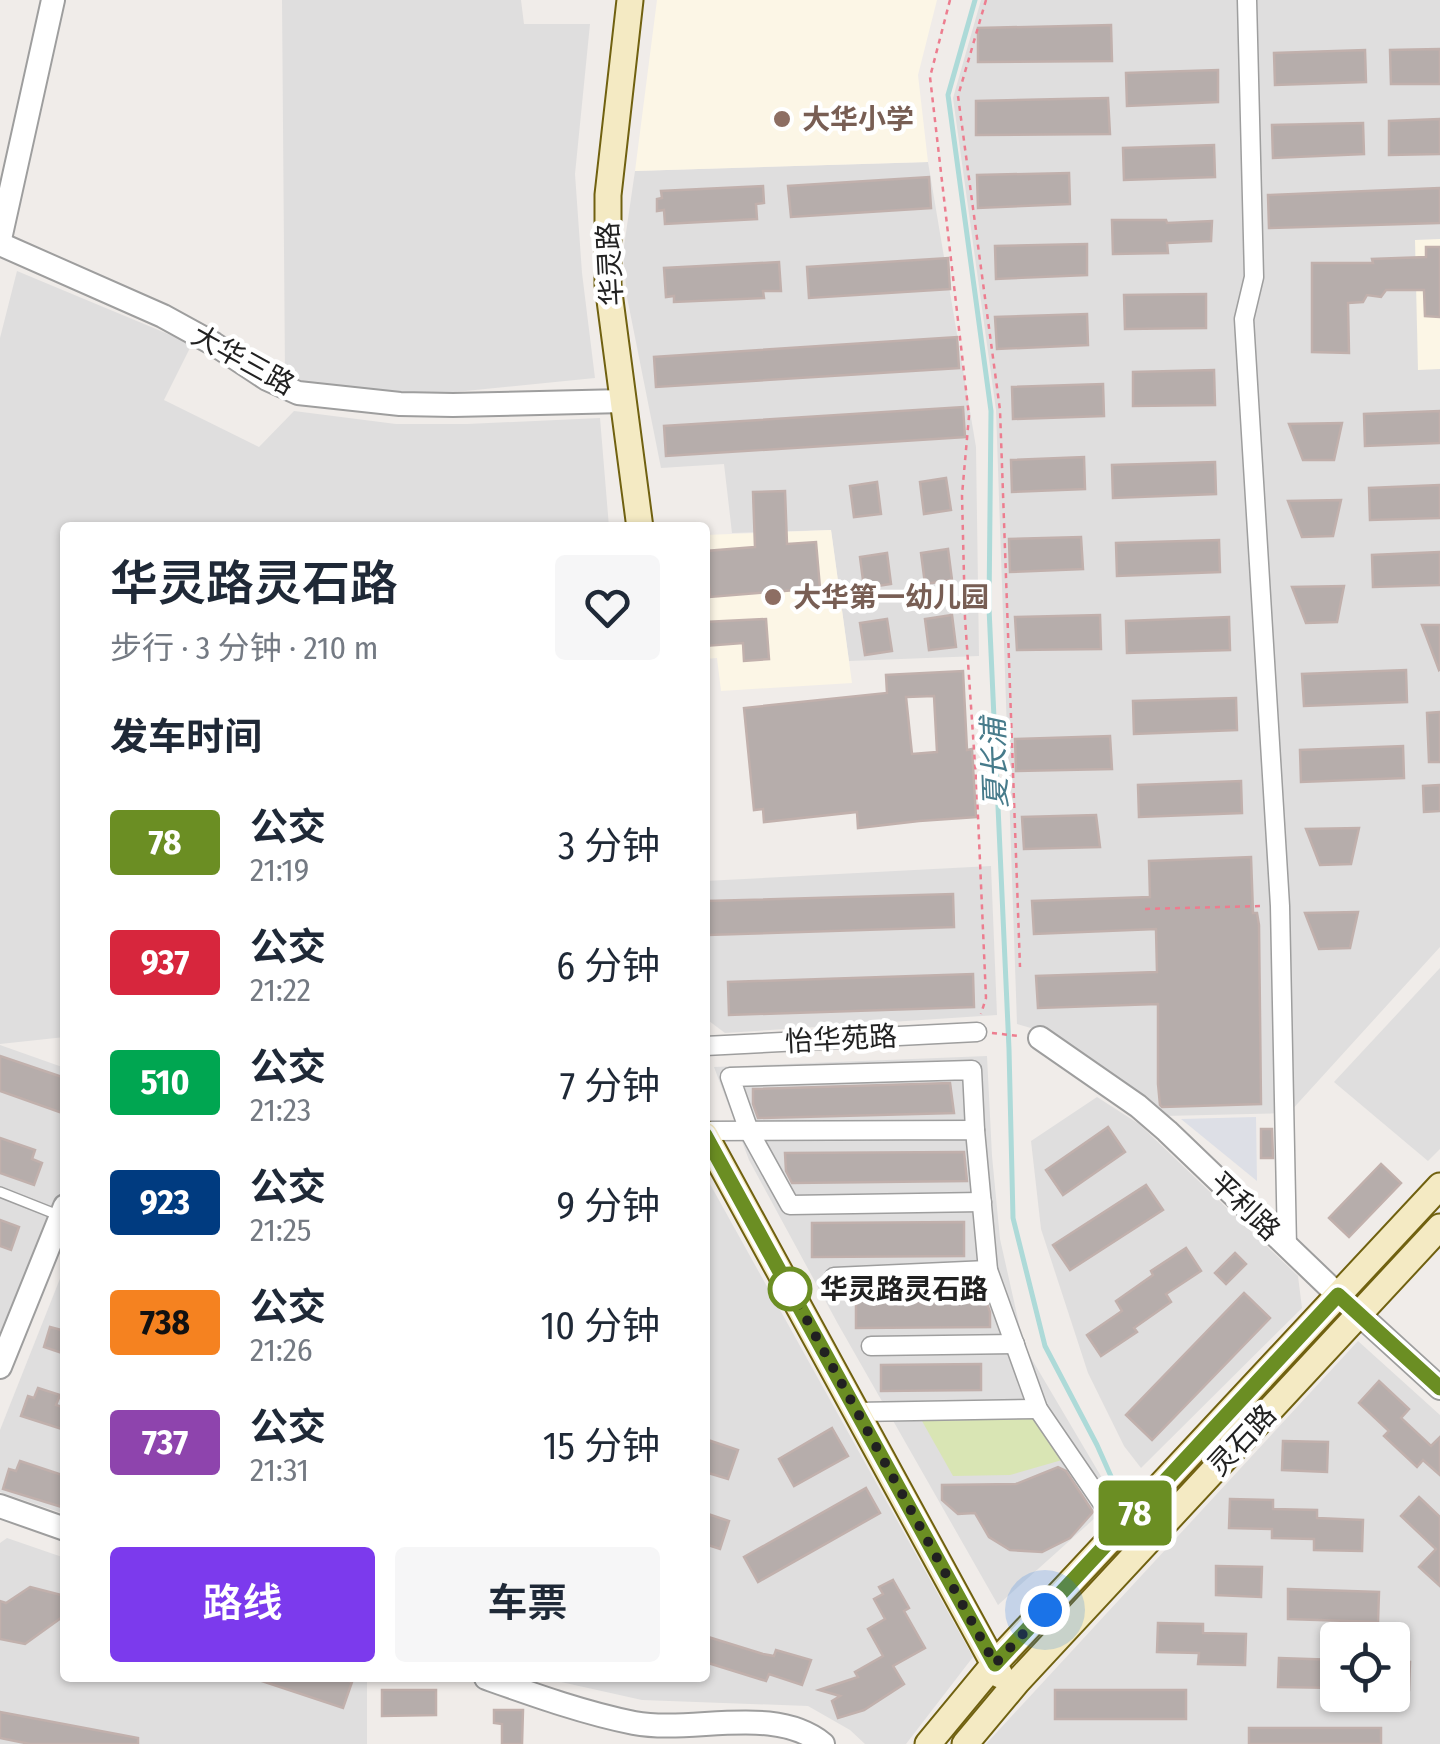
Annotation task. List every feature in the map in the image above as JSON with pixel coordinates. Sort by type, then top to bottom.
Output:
[{"type":"main road","name":"华灵路","points":[[630,0],[608,196],[608,284],[639,522]]},
{"type":"main road","points":[[710,1142],[1008,1693]]},
{"type":"main road","name":"灵石路","points":[[928,1744],[995,1664],[1440,1186]]},
{"type":"main road","name":"灵石路","points":[[965,1744],[1440,1227]]},
{"type":"street","points":[[0,242],[54,0]]},
{"type":"street","points":[[1247,0],[1254,277],[1244,320],[1280,906],[1287,1246]]},
{"type":"street","name":"大华三路","points":[[0,242],[163,316],[267,379],[298,392],[400,404],[624,401]]},
{"type":"street","name":"怡华苑路","points":[[710,1046],[977,1032]]},
{"type":"street","name":"平利路","points":[[1040,1038],[1138,1106],[1167,1131],[1440,1388]]},
{"type":"street","points":[[982,1202],[790,1205],[749,1131],[730,1076],[972,1070],[988,1270],[1038,1408],[1120,1529]]},
{"type":"street","points":[[710,1133],[975,1130]]},
{"type":"street","points":[[0,1367],[60,1216]]},
{"type":"street","points":[[834,1277],[988,1270]]},
{"type":"street","points":[[872,1346],[1015,1344]]},
{"type":"street","points":[[856,1412],[1038,1408]]},
{"type":"street","points":[[0,1506],[60,1527]]},
{"type":"street","points":[[497,1682],[638,1724],[778,1724],[810,1733],[823,1744]]},
{"type":"lane","points":[[0,1192],[60,1210]]},
{"type":"path","points":[[950,0],[930,77],[969,416],[962,495],[964,600],[986,998],[977,1032],[1040,1038]]},
{"type":"path","points":[[986,0],[958,96],[1000,410],[1020,967]]},
{"type":"path","points":[[1145,909],[1280,906]]},
{"type":"shaded area","points":[[282,0],[521,0],[524,24],[590,24],[575,174],[595,378],[435,394],[314,386],[285,373]]},
{"type":"shaded area","name":"大华小学","points":[[657,0],[937,0],[918,75],[928,162],[635,171]]},
{"type":"shaded area","points":[[981,0],[1440,0],[1440,947],[1289,1113],[1163,1116],[1114,1075],[1048,1033],[1017,1024],[996,410],[953,98]]},
{"type":"shaded area","points":[[928,162],[976,447],[979,656],[849,661],[831,530],[732,533],[724,464],[661,468],[627,297],[623,253],[635,171]]},
{"type":"shaded area","points":[[1440,239],[1440,369],[1418,370],[1415,240]]},
{"type":"shaded area","points":[[17,271],[192,344],[164,400],[259,447],[294,411],[396,424],[600,418],[609,522],[60,522],[60,1038],[0,1044],[0,338]]},
{"type":"shaded area","name":"大华第一幼儿园","points":[[831,530],[852,683],[721,691],[717,658],[710,659],[710,535]]},
{"type":"shaded area","points":[[991,866],[997,1015],[725,1033],[710,1022],[710,881]]},
{"type":"shaded area","points":[[1440,968],[1440,1149],[1428,1161],[1334,1082]]},
{"type":"shaded area","points":[[0,1045],[60,1066],[60,1210],[0,1358]]},
{"type":"shaded area","points":[[987,1056],[1000,1239],[1024,1346],[1115,1500],[998,1605],[749,1160],[714,1067]]},
{"type":"shaded area","points":[[1097,1097],[1139,1124],[1298,1276],[1302,1308],[1141,1468],[1124,1446],[1088,1373],[1041,1229],[1031,1141]]},
{"type":"shaded area","points":[[1256,1117],[1257,1181],[1181,1119]]},
{"type":"shaded area","points":[[710,1184],[973,1657],[906,1744],[865,1744],[850,1730],[808,1706],[642,1700],[561,1682],[710,1682]]},
{"type":"shaded area","points":[[60,1279],[60,1512],[0,1492],[0,1430]]},
{"type":"shaded area","points":[[1358,1341],[1440,1415],[1440,1744],[986,1744]]},
{"type":"shaded area","points":[[7,1538],[60,1556],[60,1682],[367,1682],[367,1744],[0,1744],[0,1543]]},
{"type":"green space","points":[[1035,1419],[1062,1460],[1010,1475],[953,1476],[922,1421]]},
{"type":"building","points":[[1111,25],[1112,61],[978,62],[978,28]]},
{"type":"building","points":[[1440,49],[1440,84],[1391,84],[1390,50]]},
{"type":"building","points":[[1365,50],[1366,82],[1275,85],[1274,53]]},
{"type":"building","points":[[1218,70],[1218,102],[1127,106],[1126,73]]},
{"type":"building","points":[[1108,98],[1110,134],[976,135],[976,101]]},
{"type":"building","points":[[1440,119],[1440,154],[1389,155],[1389,121]]},
{"type":"building","points":[[1363,123],[1364,154],[1273,158],[1272,125]]},
{"type":"building","points":[[1214,145],[1215,177],[1124,180],[1123,148]]},
{"type":"building","points":[[1069,173],[1070,204],[978,208],[977,175]]},
{"type":"building","points":[[929,177],[931,208],[791,217],[788,186]]},
{"type":"building","points":[[763,186],[764,203],[756,204],[757,219],[665,224],[664,210],[657,211],[661,191]]},
{"type":"building","points":[[1440,188],[1440,223],[1269,228],[1268,195]]},
{"type":"building","points":[[1112,220],[1212,221],[1211,241],[1167,243],[1168,253],[1113,254]]},
{"type":"building","points":[[1087,244],[1087,275],[996,279],[995,246]]},
{"type":"building","points":[[1426,247],[1440,247],[1440,317],[1425,316],[1424,290],[1386,290],[1381,297],[1367,295],[1363,302],[1348,303],[1349,353],[1312,352],[1312,263],[1373,263],[1372,259],[1426,257]]},
{"type":"building","points":[[948,258],[950,289],[809,298],[807,267]]},
{"type":"building","points":[[779,262],[781,291],[763,291],[764,298],[674,302],[674,296],[666,297],[664,268]]},
{"type":"building","points":[[1206,294],[1206,328],[1125,329],[1124,295]]},
{"type":"building","points":[[1087,314],[1088,345],[997,349],[995,317]]},
{"type":"building","points":[[957,337],[959,368],[656,387],[654,357]]},
{"type":"building","points":[[1214,370],[1215,405],[1133,406],[1133,372]]},
{"type":"building","points":[[1103,384],[1104,416],[1013,419],[1012,387]]},
{"type":"building","points":[[963,407],[965,437],[666,456],[664,426]]},
{"type":"building","points":[[1440,411],[1440,443],[1365,446],[1364,414]]},
{"type":"building","points":[[1342,423],[1334,460],[1303,460],[1289,424]]},
{"type":"building","points":[[1084,457],[1085,489],[1012,492],[1011,460]]},
{"type":"building","points":[[1215,462],[1216,494],[1113,498],[1112,465]]},
{"type":"building","points":[[946,478],[951,510],[924,514],[920,482]]},
{"type":"building","points":[[877,482],[881,514],[854,517],[850,486]]},
{"type":"building","points":[[1440,485],[1440,518],[1370,520],[1369,488]]},
{"type":"building","points":[[785,491],[787,544],[816,542],[820,588],[710,597],[710,551],[755,547],[753,492]]},
{"type":"building","points":[[1341,500],[1333,536],[1302,537],[1288,501]]},
{"type":"building","points":[[1081,537],[1083,569],[1010,572],[1009,539]]},
{"type":"building","points":[[1219,540],[1220,572],[1117,576],[1116,543]]},
{"type":"building","points":[[948,549],[952,580],[925,584],[921,553]]},
{"type":"building","points":[[1440,552],[1440,585],[1373,587],[1372,555]]},
{"type":"building","points":[[887,553],[891,584],[864,588],[860,557]]},
{"type":"building","points":[[1344,586],[1337,622],[1306,623],[1292,587]]},
{"type":"building","points":[[952,615],[956,647],[929,650],[925,619]]},
{"type":"building","points":[[1100,615],[1101,649],[1017,650],[1015,617]]},
{"type":"building","points":[[1229,617],[1230,650],[1127,653],[1126,621]]},
{"type":"building","points":[[766,619],[769,659],[744,661],[743,643],[710,646],[710,622]]},
{"type":"building","points":[[887,619],[892,651],[865,655],[860,623]]},
{"type":"building","points":[[1422,625],[1440,625],[1439,670]]},
{"type":"building","points":[[1406,670],[1407,702],[1304,706],[1302,674]]},
{"type":"building","points":[[963,671],[967,750],[972,749],[976,817],[858,828],[857,812],[764,822],[763,809],[754,810],[744,708],[887,693],[886,675]],"holes":[[[934,696],[937,752],[912,754],[906,697]]]},
{"type":"building","points":[[1236,698],[1237,730],[1134,734],[1133,701]]},
{"type":"building","points":[[1440,712],[1440,762],[1429,762],[1427,713]]},
{"type":"building","points":[[1110,736],[1112,769],[1016,771],[1015,739]]},
{"type":"building","points":[[1403,746],[1404,778],[1301,782],[1300,750]]},
{"type":"building","points":[[1241,781],[1242,813],[1139,817],[1138,785]]},
{"type":"building","points":[[1440,785],[1440,811],[1424,812],[1423,786]]},
{"type":"building","points":[[1096,815],[1100,847],[1024,849],[1022,817]]},
{"type":"building","points":[[1359,828],[1351,864],[1320,865],[1306,829]]},
{"type":"building","points":[[1251,857],[1253,913],[1257,913],[1259,925],[1261,1104],[1162,1107],[1158,1084],[1158,1004],[1038,1008],[1036,976],[1157,972],[1156,929],[1034,934],[1032,901],[1150,897],[1149,861]]},
{"type":"building","points":[[953,894],[954,927],[710,935],[710,901]]},
{"type":"building","points":[[1358,912],[1350,948],[1319,949],[1305,913]]},
{"type":"building","points":[[973,974],[974,1007],[729,1015],[728,982]]},
{"type":"building","points":[[0,1056],[60,1076],[60,1112],[0,1091]]},
{"type":"building","points":[[950,1083],[954,1113],[758,1118],[753,1104],[753,1089]]},
{"type":"building","points":[[1108,1127],[1125,1152],[1063,1195],[1046,1170]]},
{"type":"building","points":[[1261,1129],[1272,1129],[1273,1158],[1261,1158]]},
{"type":"building","points":[[0,1138],[35,1150],[32,1159],[42,1163],[34,1185],[0,1173]]},
{"type":"building","points":[[964,1152],[967,1181],[792,1183],[786,1171],[785,1153]]},
{"type":"building","points":[[1381,1164],[1401,1183],[1349,1237],[1329,1218]]},
{"type":"building","points":[[1146,1185],[1163,1210],[1070,1270],[1053,1245]]},
{"type":"building","points":[[0,1220],[19,1227],[11,1250],[0,1246]]},
{"type":"building","points":[[964,1222],[964,1256],[812,1257],[812,1223]]},
{"type":"building","points":[[1186,1248],[1201,1271],[1166,1294],[1171,1302],[1101,1356],[1087,1335],[1122,1311],[1116,1301]]},
{"type":"building","points":[[1235,1253],[1246,1264],[1226,1284],[1215,1273]]},
{"type":"building","points":[[983,1293],[990,1312],[990,1327],[856,1328],[856,1294]]},
{"type":"building","points":[[1244,1293],[1270,1318],[1152,1440],[1126,1415]]},
{"type":"building","points":[[50,1327],[60,1330],[60,1352],[44,1347]]},
{"type":"building","points":[[981,1364],[981,1390],[881,1391],[881,1365]]},
{"type":"building","points":[[1379,1381],[1409,1409],[1401,1418],[1431,1446],[1440,1437],[1440,1475],[1423,1460],[1417,1467],[1384,1436],[1389,1431],[1359,1403]]},
{"type":"building","points":[[38,1388],[60,1395],[56,1405],[60,1406],[60,1428],[21,1416],[28,1396],[34,1398]]},
{"type":"building","points":[[832,1428],[848,1456],[794,1486],[779,1459]]},
{"type":"building","points":[[710,1441],[738,1450],[728,1479],[710,1474]]},
{"type":"building","points":[[1283,1441],[1328,1442],[1327,1472],[1282,1470]]},
{"type":"building","points":[[20,1461],[60,1474],[60,1506],[3,1489],[9,1469],[16,1471]]},
{"type":"building","points":[[1058,1467],[1066,1471],[1093,1512],[1070,1538],[1042,1552],[1010,1550],[989,1537],[975,1513],[958,1514],[942,1500],[942,1485],[1016,1484]]},
{"type":"building","points":[[866,1488],[880,1513],[758,1582],[744,1557]]},
{"type":"building","points":[[1419,1497],[1440,1517],[1440,1586],[1419,1567],[1436,1549],[1401,1516]]},
{"type":"building","points":[[1230,1499],[1273,1500],[1273,1509],[1317,1510],[1317,1518],[1363,1520],[1362,1551],[1314,1550],[1314,1539],[1272,1538],[1272,1529],[1229,1528]]},
{"type":"building","points":[[710,1515],[729,1521],[720,1549],[710,1546]]},
{"type":"building","points":[[1216,1566],[1262,1567],[1261,1597],[1216,1595]]},
{"type":"building","points":[[893,1580],[909,1608],[904,1611],[925,1648],[893,1666],[904,1684],[864,1710],[838,1718],[832,1701],[840,1696],[819,1690],[858,1677],[855,1672],[883,1656],[868,1629],[885,1619],[874,1599],[883,1594],[879,1587]]},
{"type":"building","points":[[30,1587],[60,1595],[60,1619],[25,1644],[0,1639],[0,1601],[6,1603]]},
{"type":"building","points":[[1288,1589],[1379,1592],[1378,1622],[1288,1619]]},
{"type":"building","points":[[1158,1623],[1203,1624],[1203,1633],[1246,1634],[1245,1665],[1198,1664],[1199,1653],[1157,1652]]},
{"type":"building","points":[[710,1638],[763,1654],[774,1656],[776,1650],[811,1660],[802,1685],[769,1674],[766,1681],[710,1664]]},
{"type":"building","points":[[1279,1658],[1320,1659],[1320,1688],[1278,1687]]},
{"type":"building","points":[[265,1682],[352,1682],[343,1708]]},
{"type":"building","points":[[382,1690],[436,1690],[436,1715],[382,1716]]},
{"type":"building","points":[[1055,1690],[1186,1690],[1186,1719],[1055,1719]]},
{"type":"building","points":[[494,1710],[523,1710],[522,1744],[502,1744],[502,1724],[494,1723]]},
{"type":"building","points":[[0,1712],[138,1738],[138,1744],[30,1744],[0,1738]]},
{"type":"building","points":[[1249,1728],[1381,1728],[1381,1744],[1249,1744]]},
{"type":"waterway","name":"夏长浦","points":[[975,0],[948,95],[991,411],[989,608],[1013,1218],[1045,1346],[1126,1510]]},
{"type":"bus line","name":"78","points":[[710,1144],[995,1664],[1338,1295],[1440,1388]]},
{"type":"place","name":"大华小学","points":[[782,119]]},
{"type":"place","name":"大华第一幼儿园","points":[[773,597]]},
{"type":"place","name":"华灵路灵石路","points":[[790,1289]]},
{"type":"route","points":[[790,1289],[995,1664],[1045,1610]]}]
